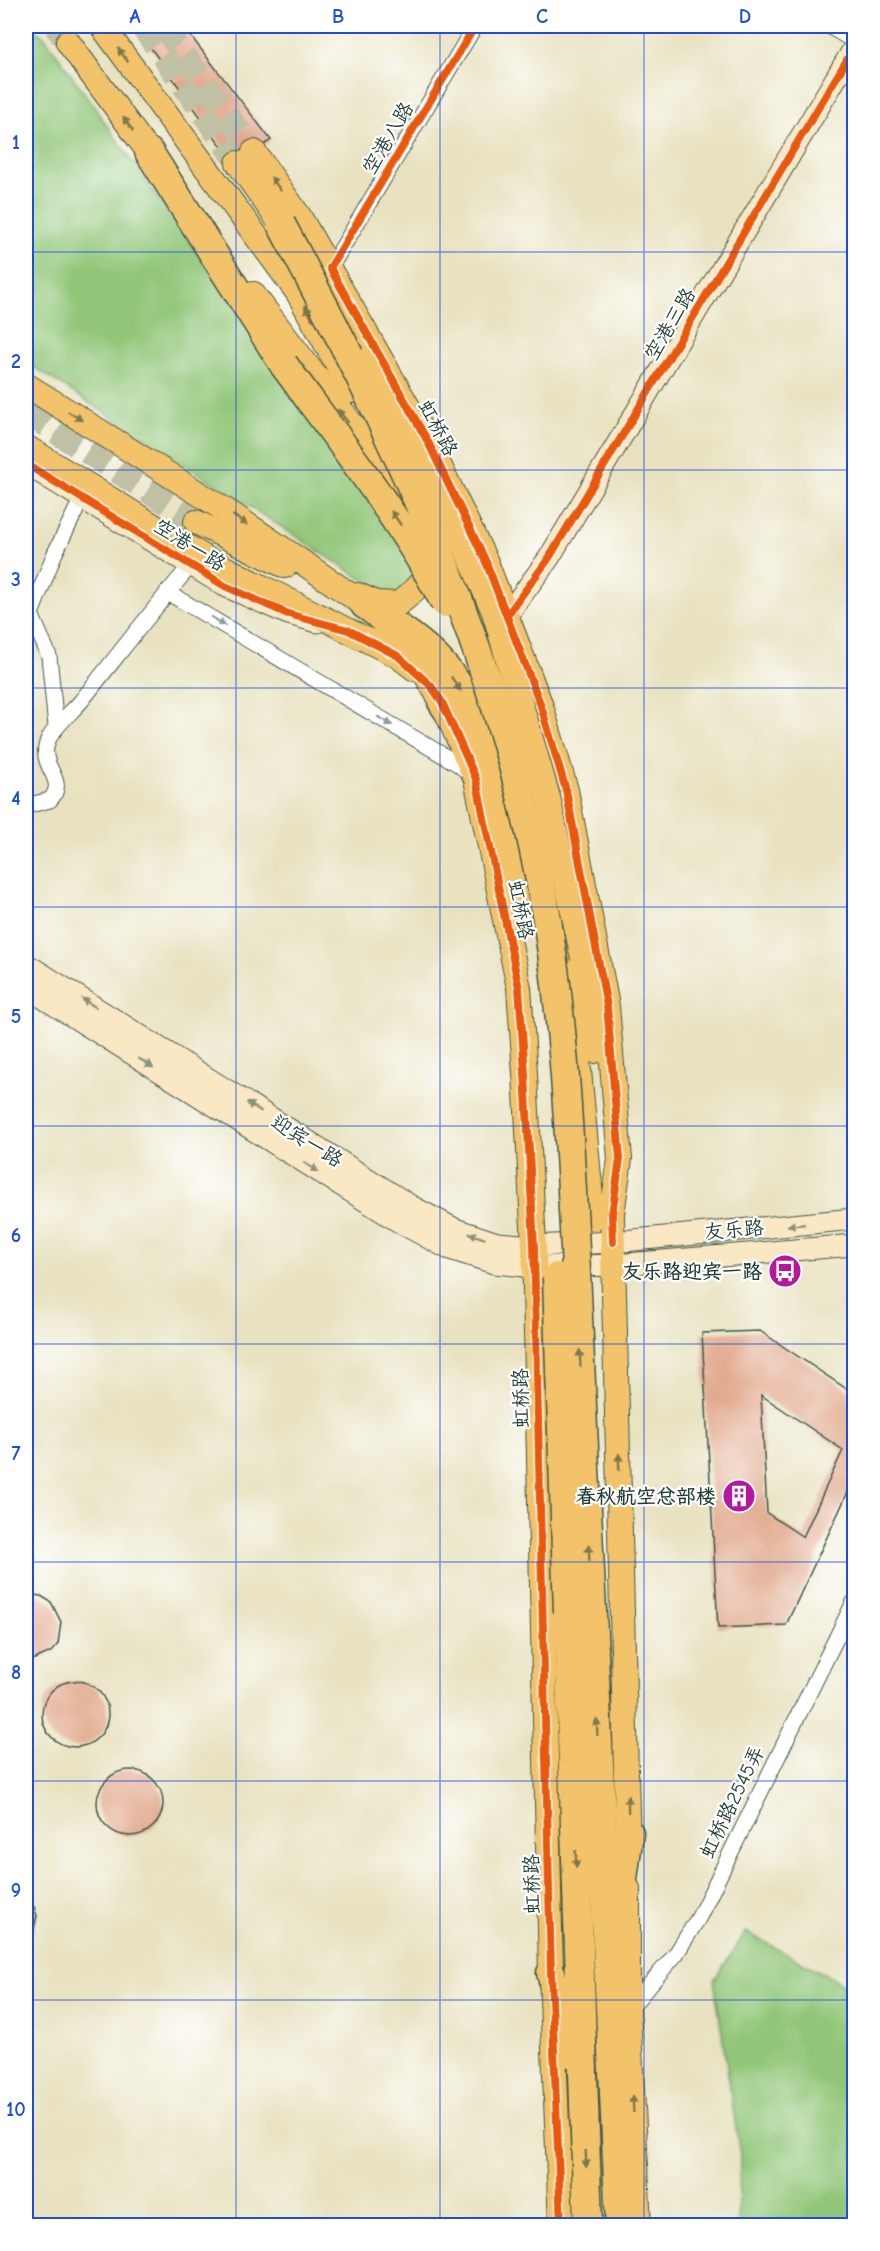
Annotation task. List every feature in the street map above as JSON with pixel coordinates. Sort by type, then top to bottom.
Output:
[{"type":"highway","points":[[148,152],[284,365],[394,515],[421,558],[450,613],[511,760]]},
{"type":"highway","points":[[281,224],[344,343],[411,483],[448,567],[491,689],[511,760],[543,896],[564,1059],[580,1611],[584,2113],[588,2226]]},
{"type":"highway","points":[[365,605],[414,639],[438,660],[453,678],[472,708],[492,755],[512,828],[539,981],[548,1077],[580,1611],[619,2001]]},
{"type":"highway","points":[[437,694],[470,738],[491,777],[512,828]]},
{"type":"highway","points":[[620,2226],[619,2001],[628,1833]]},
{"type":"highway","points":[[551,1973],[584,2113]]},
{"type":"main road","points":[[102,26],[298,293],[474,616],[519,750],[550,867],[570,976],[602,1216]]},
{"type":"main road","points":[[68,42],[332,401],[424,522],[432,558],[425,576],[414,591],[398,604],[376,603],[329,581]]},
{"type":"main road","name":"空港三路","points":[[508,614],[549,558],[855,48]]},
{"type":"main road","points":[[193,151],[254,211],[330,268]]},
{"type":"main road","name":"虹桥路","points":[[602,1216],[621,1159],[607,1006],[566,790],[541,706],[508,614],[427,440],[298,216],[246,158],[281,224],[316,275],[412,444],[463,542],[494,612],[548,797],[583,958],[593,1029],[603,1161],[602,1216],[614,1253],[628,1833]]},
{"type":"main road","name":"虹桥路","points":[[26,385],[233,515],[365,605],[398,637],[417,660],[437,694],[476,779],[519,988],[534,1256],[551,1973],[561,2226]]},
{"type":"main road","name":"虹桥路","points":[[26,447],[207,559],[398,656],[437,694]]},
{"type":"main road","name":"空港一路","points":[[26,464],[225,586],[288,614],[348,630]]},
{"type":"main road","points":[[348,630],[195,522],[365,605]]},
{"type":"main road","name":"迎宾一路","points":[[26,964],[411,1206],[455,1229],[534,1256]]},
{"type":"main road","name":"迎宾一路","points":[[26,987],[401,1223],[447,1248],[494,1263],[534,1256],[614,1253]]},
{"type":"main road","name":"友乐路","points":[[614,1253],[855,1219]]},
{"type":"main road","name":"友乐路","points":[[614,1253],[855,1245]]},
{"type":"main road","points":[[619,2001],[639,2226]]},
{"type":"street","name":"空港八路","points":[[330,268],[475,26]]},
{"type":"street","points":[[830,26],[855,41]]},
{"type":"street","points":[[56,728],[50,656],[31,614],[54,555],[82,498]]},
{"type":"street","points":[[26,806],[50,800],[58,789],[58,783],[45,759],[46,746],[56,728],[82,700],[167,591],[191,565]]},
{"type":"street","points":[[167,591],[458,764],[476,779]]},
{"type":"street","name":"虹桥路2545弄","points":[[619,2001],[676,1954],[699,1917],[855,1602]]},
{"type":"green space","points":[[26,26],[44,36],[417,565],[396,601],[26,362]]},
{"type":"green space","points":[[746,1932],[854,1990],[854,2225],[738,2225],[740,2155],[714,1980]]},
{"type":"building","points":[[135,26],[183,26],[271,140],[235,165]]},
{"type":"building","name":"春秋航空总部楼","points":[[760,1331],[854,1394],[854,1479],[786,1625],[718,1628],[702,1333]],"holes":[[[761,1395],[843,1450],[803,1537],[767,1513]]]},
{"type":"building","points":[[26,1594],[41,1596],[51,1602],[61,1622],[58,1644],[51,1652],[30,1661],[26,1660]]},
{"type":"building","points":[[81,1681],[99,1690],[106,1701],[108,1714],[106,1727],[99,1738],[88,1745],[69,1747],[51,1738],[44,1727],[42,1708],[51,1690],[62,1683]]},
{"type":"building","points":[[136,1770],[154,1779],[161,1790],[163,1803],[161,1816],[154,1827],[143,1834],[124,1836],[106,1827],[99,1816],[97,1797],[106,1779],[117,1772]]},
{"type":"building","points":[[26,1898],[34,1907],[37,1916],[33,1933],[26,1942]]},
{"type":"tunnel","points":[[55,26],[68,42]]},
{"type":"tunnel","points":[[142,26],[238,163]]},
{"type":"tunnel","points":[[163,26],[254,152]]},
{"type":"tunnel","points":[[26,413],[196,522]]},
{"type":"cycle path","points":[[475,26],[330,268],[427,440],[486,562],[541,706],[566,790],[607,1006],[620,1159],[612,1214],[613,1242]]},
{"type":"cycle path","points":[[508,614],[549,558],[854,48]]},
{"type":"cycle path","points":[[26,464],[225,586],[288,614],[348,630],[398,656],[431,686],[442,702],[476,779],[519,988],[525,1073],[534,1246],[551,1973],[561,2226]]},
{"type":"place","name":"友乐路迎宾一路","points":[[785,1271]]},
{"type":"place","name":"春秋航空总部楼","points":[[739,1496]]}]
